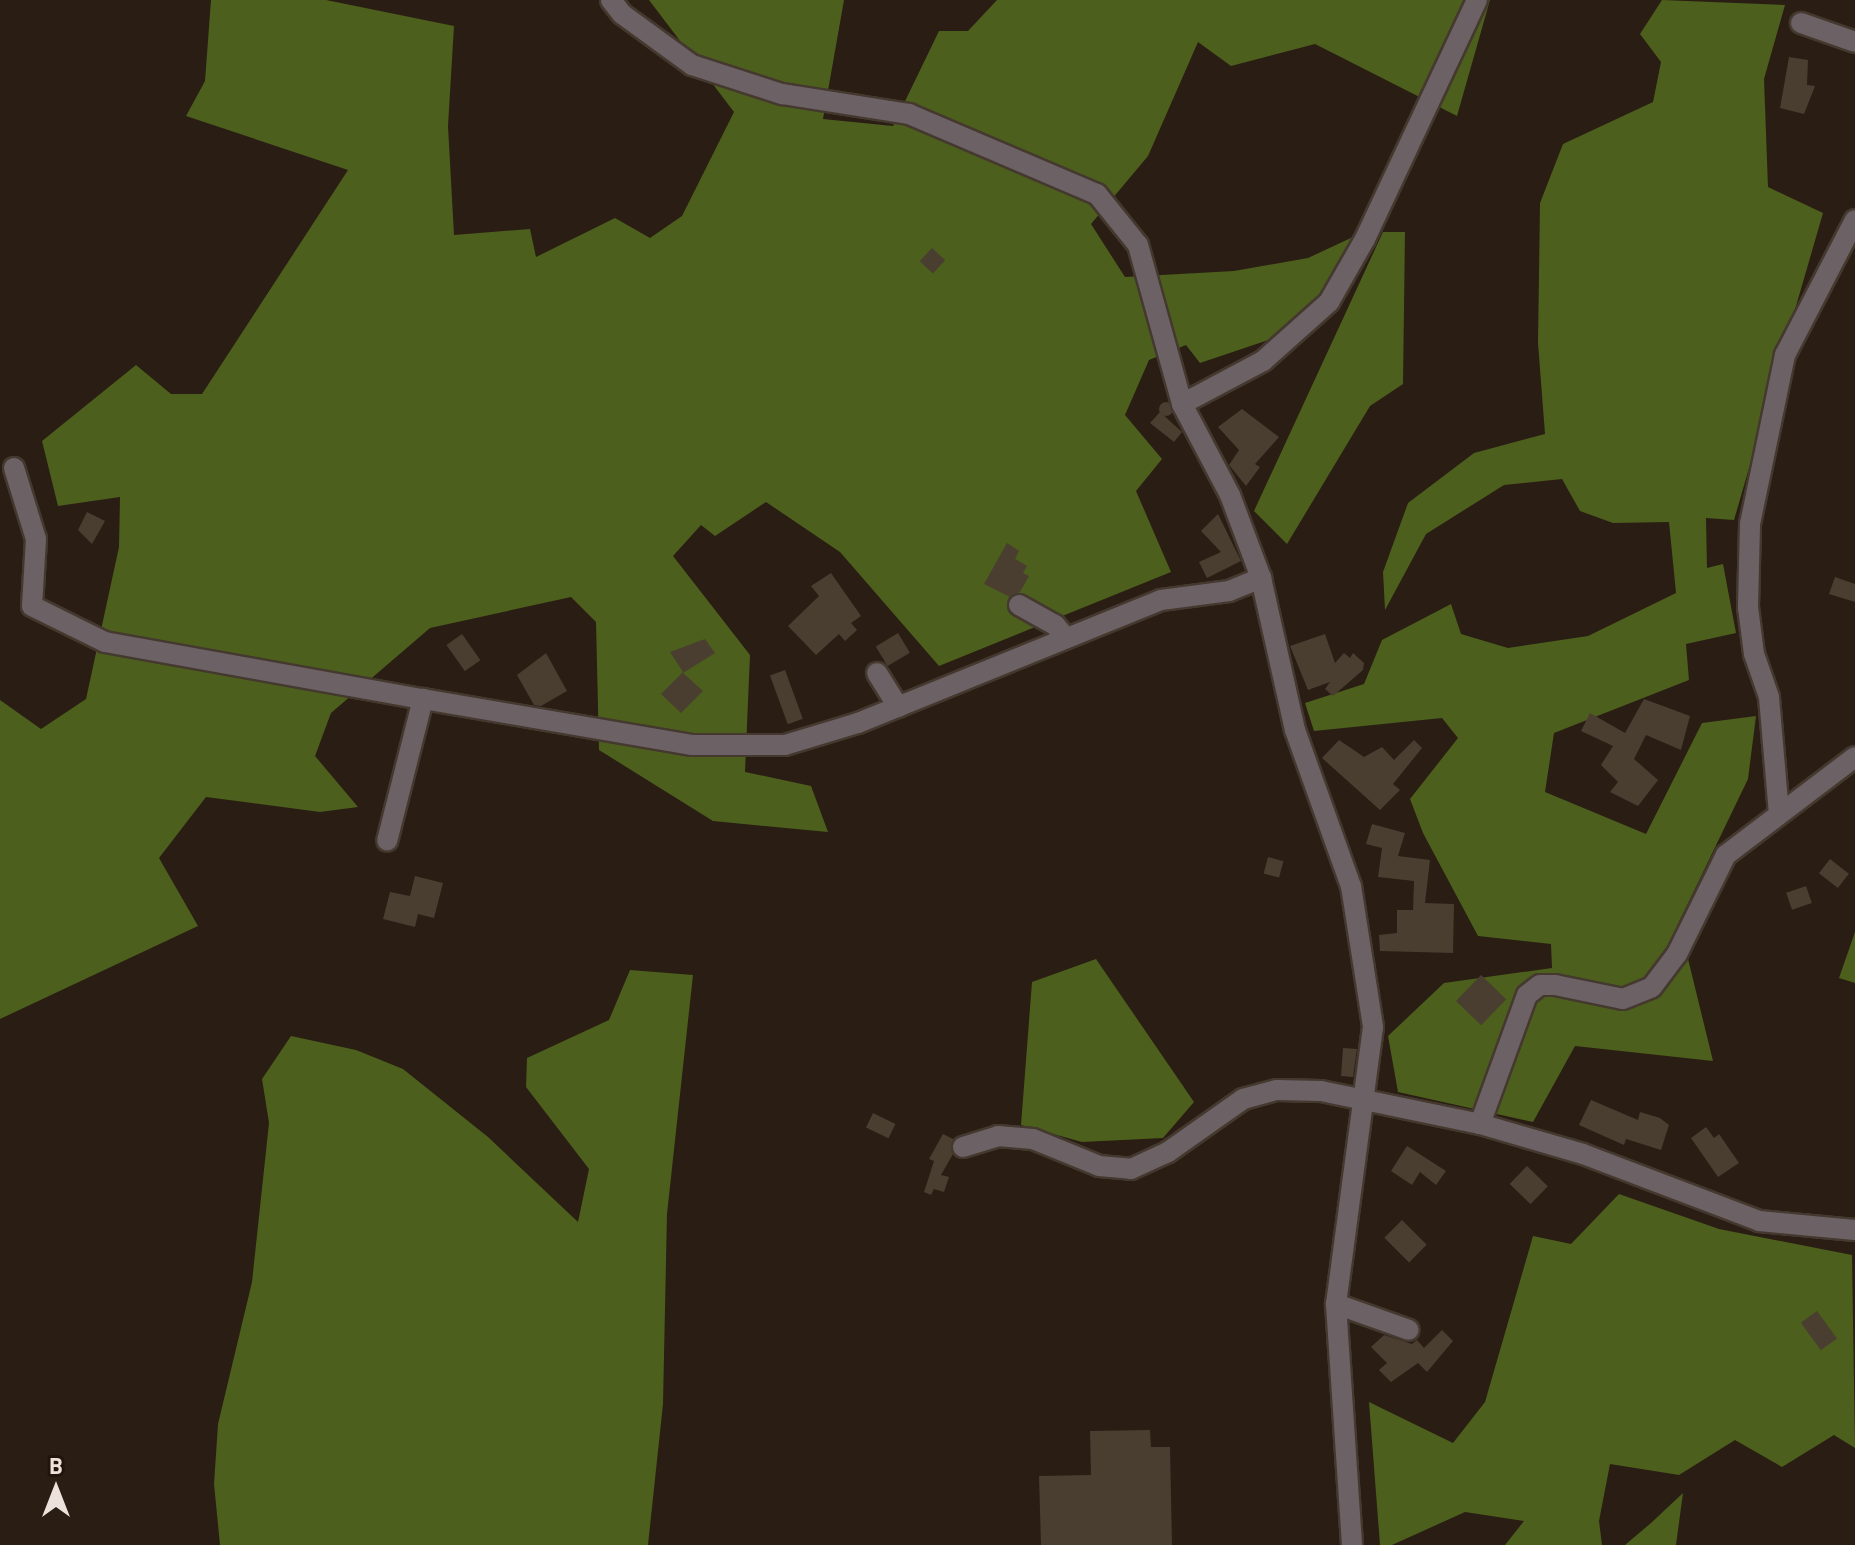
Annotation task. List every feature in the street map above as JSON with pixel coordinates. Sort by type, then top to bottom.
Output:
[{"type":"street","points":[[611,0],[622,14],[692,65],[782,94],[909,114],[1097,194],[1138,245],[1182,404],[1230,495],[1261,578],[1295,730],[1351,886],[1373,1027],[1336,1304],[1352,1545]]},
{"type":"street","points":[[1182,404],[1263,361],[1329,302],[1365,239],[1477,0]]},
{"type":"street","points":[[1801,23],[1855,42]]},
{"type":"street","points":[[1779,814],[1769,697],[1754,654],[1748,607],[1750,524],[1785,355],[1855,220]]},
{"type":"street","points":[[14,468],[35,531],[32,606],[105,642],[691,745],[785,745],[898,707],[1161,600],[1229,591],[1261,578]]},
{"type":"street","points":[[1019,605],[1055,625],[1066,638]]},
{"type":"street","points":[[877,673],[898,707]]},
{"type":"street","points":[[387,841],[423,699]]},
{"type":"street","points":[[1480,1124],[1518,1007],[1527,995],[1540,985],[1555,985],[1623,999],[1652,987],[1677,954],[1726,855],[1855,757]]},
{"type":"street","points":[[963,1147],[998,1136],[1033,1139],[1099,1166],[1131,1169],[1168,1152],[1243,1099],[1277,1090],[1362,1099],[1480,1124],[1583,1154],[1759,1221],[1855,1230]]},
{"type":"street","points":[[1336,1304],[1409,1330]]},
{"type":"green space","points":[[211,0],[326,0],[454,26],[448,126],[454,235],[530,229],[536,257],[615,218],[650,238],[682,216],[734,112],[649,0],[844,0],[823,119],[893,126],[939,31],[968,31],[997,0],[1490,0],[1457,116],[1315,44],[1231,66],[1198,42],[1148,156],[1091,224],[1125,277],[1234,271],[1308,258],[1353,237],[1348,285],[1319,295],[1286,334],[1200,363],[1186,345],[1149,360],[1125,415],[1162,459],[1136,491],[1171,572],[939,666],[840,552],[766,502],[715,536],[701,525],[673,556],[750,655],[745,772],[811,786],[828,832],[713,821],[599,750],[596,622],[571,597],[430,628],[331,713],[315,756],[358,807],[320,812],[206,797],[159,858],[198,926],[0,1019],[0,700],[41,729],[86,699],[119,547],[120,497],[58,506],[42,441],[136,365],[171,394],[202,394],[348,170],[186,116],[205,81]]},
{"type":"green space","points":[[1662,0],[1785,5],[1764,79],[1768,187],[1823,213],[1734,520],[1706,518],[1707,568],[1723,564],[1736,633],[1686,644],[1689,680],[1554,733],[1545,792],[1646,834],[1702,723],[1756,716],[1748,779],[1679,922],[1713,1061],[1575,1046],[1533,1122],[1398,1092],[1388,1036],[1444,983],[1552,968],[1551,944],[1478,936],[1423,833],[1410,799],[1458,738],[1442,718],[1314,731],[1305,703],[1364,684],[1382,640],[1451,604],[1461,634],[1508,648],[1588,636],[1676,593],[1669,522],[1613,523],[1580,511],[1562,479],[1504,485],[1426,534],[1385,610],[1383,572],[1408,503],[1474,453],[1545,434],[1538,343],[1540,203],[1563,144],[1653,102],[1661,62],[1640,34]]},
{"type":"green space","points":[[1383,232],[1405,232],[1403,384],[1370,406],[1287,544],[1254,511]]},
{"type":"green space","points":[[1855,932],[1855,983],[1839,978]]},
{"type":"green space","points":[[1096,959],[1194,1102],[1163,1138],[1082,1142],[1021,1125],[1032,982]]},
{"type":"green space","points":[[630,970],[693,975],[667,1214],[663,1404],[648,1545],[220,1545],[214,1484],[218,1424],[252,1282],[269,1123],[262,1079],[291,1036],[356,1050],[403,1069],[488,1137],[578,1222],[589,1169],[526,1087],[527,1058],[609,1020]]},
{"type":"green space","points":[[1619,1194],[1719,1229],[1852,1255],[1855,1448],[1834,1435],[1782,1467],[1735,1440],[1679,1475],[1610,1464],[1599,1521],[1602,1545],[1505,1545],[1524,1521],[1465,1512],[1392,1545],[1380,1545],[1369,1402],[1453,1443],[1485,1402],[1533,1236],[1571,1244]]},
{"type":"green space","points":[[1683,1493],[1676,1545],[1625,1545],[1651,1523]]},
{"type":"building","points":[[1789,57],[1808,60],[1807,85],[1815,86],[1804,114],[1780,108]]},
{"type":"building","points":[[932,248],[945,260],[933,273],[920,261]]},
{"type":"building","points":[[1166,402],[1173,409],[1166,416],[1159,409]]},
{"type":"building","points":[[1242,409],[1279,437],[1255,464],[1260,467],[1246,486],[1229,465],[1239,450],[1218,427]]},
{"type":"building","points":[[1160,412],[1182,432],[1174,442],[1150,423]]},
{"type":"building","points":[[87,512],[105,521],[92,544],[78,530]]},
{"type":"building","points":[[1218,514],[1241,561],[1207,578],[1199,562],[1221,552],[1201,531]]},
{"type":"building","points":[[1007,543],[1019,551],[1015,559],[1027,566],[1023,573],[1029,576],[1020,592],[1010,597],[984,584]]},
{"type":"building","points":[[831,573],[861,616],[851,623],[857,630],[845,641],[839,634],[816,655],[788,626],[819,596],[811,586]]},
{"type":"building","points":[[1835,577],[1855,584],[1855,602],[1829,594]]},
{"type":"building","points":[[898,633],[910,653],[888,666],[876,646]]},
{"type":"building","points":[[462,634],[480,660],[465,671],[446,645]]},
{"type":"building","points":[[1325,634],[1335,663],[1344,653],[1350,658],[1353,653],[1364,663],[1363,670],[1333,696],[1325,689],[1330,682],[1308,690],[1290,646]]},
{"type":"building","points":[[705,639],[715,653],[683,673],[703,691],[681,713],[661,694],[683,672],[670,652]]},
{"type":"building","points":[[546,653],[567,691],[541,706],[534,705],[517,675]]},
{"type":"building","points":[[785,670],[803,719],[788,724],[770,675]]},
{"type":"building","points":[[1644,699],[1690,716],[1681,750],[1646,735],[1634,759],[1658,780],[1638,806],[1610,792],[1618,782],[1601,765],[1613,746],[1581,731],[1590,713],[1625,733]]},
{"type":"building","points":[[1339,740],[1364,757],[1382,747],[1394,760],[1414,740],[1422,748],[1393,784],[1400,790],[1380,810],[1322,758]]},
{"type":"building","points":[[1372,824],[1405,833],[1398,856],[1430,860],[1425,903],[1454,904],[1453,953],[1380,951],[1379,935],[1397,933],[1397,910],[1413,910],[1414,881],[1378,877],[1382,848],[1366,844]]},
{"type":"building","points":[[1268,857],[1283,861],[1279,878],[1264,873]]},
{"type":"building","points":[[1830,859],[1849,874],[1838,888],[1819,873]]},
{"type":"building","points":[[415,876],[443,883],[434,918],[418,914],[415,927],[383,919],[390,892],[410,896]]},
{"type":"building","points":[[1806,886],[1812,903],[1792,910],[1786,893]]},
{"type":"building","points":[[1481,975],[1506,999],[1481,1025],[1456,1001]]},
{"type":"building","points":[[1343,1048],[1357,1049],[1353,1077],[1341,1076]]},
{"type":"building","points":[[1591,1100],[1638,1120],[1640,1112],[1660,1118],[1669,1125],[1661,1150],[1626,1139],[1624,1145],[1579,1125]]},
{"type":"building","points":[[873,1113],[895,1124],[888,1138],[866,1127]]},
{"type":"building","points":[[1706,1127],[1714,1138],[1719,1134],[1739,1163],[1718,1177],[1691,1138]]},
{"type":"building","points":[[943,1134],[953,1139],[953,1154],[941,1175],[949,1177],[944,1192],[934,1189],[931,1195],[924,1192],[934,1161],[929,1159]]},
{"type":"building","points":[[1407,1146],[1446,1171],[1436,1185],[1420,1172],[1412,1185],[1391,1171]]},
{"type":"building","points":[[1527,1166],[1548,1186],[1530,1204],[1510,1184]]},
{"type":"building","points":[[1402,1220],[1427,1245],[1409,1262],[1384,1238]]},
{"type":"building","points":[[1817,1311],[1837,1339],[1821,1350],[1801,1323]]},
{"type":"building","points":[[1442,1330],[1453,1341],[1427,1372],[1418,1363],[1391,1382],[1379,1370],[1387,1363],[1371,1347],[1384,1335],[1412,1344],[1417,1340],[1424,1348]]},
{"type":"building","points":[[1150,1430],[1151,1447],[1170,1447],[1172,1545],[1041,1545],[1039,1476],[1091,1475],[1090,1431]]}]
